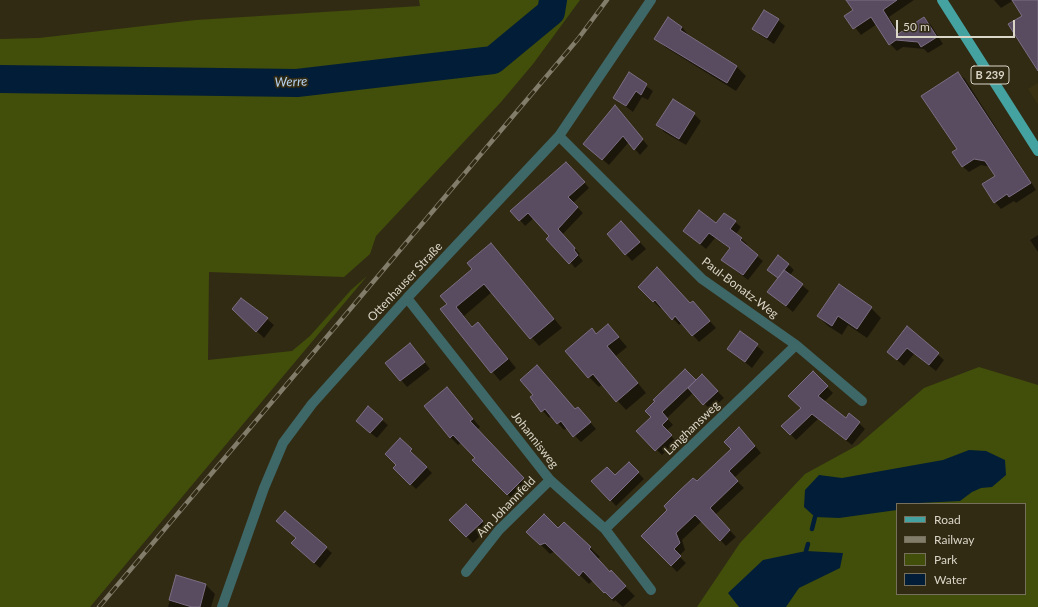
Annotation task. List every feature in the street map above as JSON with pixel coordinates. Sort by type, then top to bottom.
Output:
[{"type":"main road","name":"B 239","points":[[942,0],[1038,150]]},
{"type":"street","name":"Ottenhauser Straße","points":[[222,607],[264,488],[283,444],[312,404],[408,298],[559,136],[651,0]]},
{"type":"street","name":"Paul-Bonatz-Weg","points":[[559,136],[702,279],[796,345],[862,401]]},
{"type":"street","name":"Johannisweg","points":[[408,298],[550,480],[605,529],[651,590]]},
{"type":"street","name":"Langhansweg","points":[[605,529],[796,345]]},
{"type":"street","name":"Am Johannfeld","points":[[466,572],[499,530],[550,480]]},
{"type":"shaded area","points":[[1038,83],[1038,105],[1028,89]]},
{"type":"green space","points":[[419,0],[580,0],[533,64],[501,102],[376,236],[370,254],[344,277],[209,272],[208,360],[292,351],[310,336],[351,290],[367,276],[90,607],[0,607],[0,39],[39,38],[196,20],[420,6]]},
{"type":"green space","points":[[979,367],[1038,385],[1038,607],[697,607],[740,543],[805,474],[858,445],[924,388]]},
{"type":"water","points":[[969,450],[986,451],[1005,460],[1006,475],[992,487],[981,488],[972,492],[960,501],[896,503],[896,510],[839,518],[815,517],[804,507],[805,490],[819,475],[842,478],[943,460]]},
{"type":"water","points":[[806,551],[843,553],[840,568],[799,588],[786,607],[739,607],[728,593],[763,560]]},
{"type":"building","points":[[846,0],[897,0],[883,10],[898,34],[924,17],[937,37],[921,47],[918,42],[896,40],[889,45],[871,17],[853,29],[844,16],[853,10]]},
{"type":"building","points":[[1012,0],[1038,0],[1038,71],[1008,24],[1022,16]]},
{"type":"building","points":[[764,10],[779,19],[767,38],[752,29]]},
{"type":"building","points":[[668,17],[682,27],[680,30],[737,66],[727,83],[654,39]]},
{"type":"building","points":[[629,72],[647,84],[641,95],[636,91],[626,106],[613,98]]},
{"type":"building","points":[[958,72],[1031,183],[1009,197],[1007,194],[994,203],[982,184],[995,176],[985,161],[974,159],[962,167],[952,152],[957,149],[921,96]]},
{"type":"building","points":[[673,99],[695,113],[679,139],[656,125]]},
{"type":"building","points":[[615,105],[643,139],[634,150],[623,136],[602,160],[583,144]]},
{"type":"building","points":[[566,162],[585,182],[568,197],[578,207],[558,229],[575,248],[574,250],[578,255],[569,264],[546,239],[549,236],[528,213],[519,221],[510,211]]},
{"type":"building","points":[[699,210],[716,223],[724,213],[736,221],[730,229],[742,238],[740,240],[758,255],[743,275],[721,260],[730,248],[709,233],[700,244],[683,231]]},
{"type":"building","points":[[621,221],[640,242],[625,255],[607,234]]},
{"type":"building","points":[[491,243],[554,319],[530,339],[484,284],[456,307],[472,327],[478,322],[508,359],[491,373],[440,309],[447,304],[440,296],[472,269],[467,263]]},
{"type":"building","points":[[778,255],[789,264],[778,278],[767,270]]},
{"type":"building","points":[[657,267],[690,303],[693,301],[710,321],[692,336],[675,316],[672,320],[655,300],[653,302],[638,287]]},
{"type":"building","points":[[784,270],[803,284],[786,306],[767,292]]},
{"type":"building","points":[[839,284],[872,307],[857,329],[838,316],[832,326],[817,316]]},
{"type":"building","points":[[241,298],[268,318],[256,332],[232,309]]},
{"type":"building","points":[[608,324],[619,337],[607,346],[638,383],[616,402],[593,374],[588,378],[565,351],[592,328],[596,334]]},
{"type":"building","points":[[907,326],[939,353],[929,365],[907,348],[897,360],[887,352]]},
{"type":"building","points":[[740,331],[758,344],[745,362],[727,349]]},
{"type":"building","points":[[410,343],[425,362],[400,381],[385,363]]},
{"type":"building","points":[[537,365],[575,409],[578,407],[591,422],[573,437],[561,421],[557,424],[545,409],[541,412],[530,397],[533,395],[520,380]]},
{"type":"building","points":[[685,369],[696,380],[662,412],[668,419],[662,425],[672,435],[655,451],[636,431],[651,417],[645,411],[655,401],[653,400]]},
{"type":"building","points":[[813,371],[828,386],[818,396],[846,418],[849,413],[860,422],[846,440],[812,414],[790,435],[781,426],[801,408],[788,396]]},
{"type":"building","points":[[702,374],[718,391],[703,405],[688,388]]},
{"type":"building","points":[[447,387],[473,419],[470,421],[524,478],[507,495],[472,460],[475,458],[453,435],[450,438],[424,406]]},
{"type":"building","points":[[368,406],[383,419],[370,433],[356,421]]},
{"type":"building","points":[[739,427],[755,446],[729,471],[738,481],[710,508],[730,530],[720,541],[695,515],[676,533],[680,543],[674,549],[681,556],[671,566],[641,536],[667,510],[664,506],[678,492],[693,478],[697,481],[731,449],[724,442]]},
{"type":"building","points":[[400,438],[412,449],[410,451],[427,467],[410,485],[393,468],[396,465],[385,454]]},
{"type":"building","points":[[629,462],[639,472],[610,501],[591,481],[607,467],[615,475]]},
{"type":"building","points":[[466,504],[483,521],[466,537],[449,520]]},
{"type":"building","points":[[285,511],[327,547],[314,563],[291,543],[296,538],[276,521]]},
{"type":"building","points":[[544,514],[558,528],[564,522],[591,547],[589,549],[610,572],[611,570],[626,586],[612,599],[605,592],[604,593],[583,571],[579,576],[545,543],[540,545],[526,532]]},
{"type":"building","points":[[176,575],[206,584],[200,607],[192,607],[169,600]]},
{"type":"waterway","name":"Werre","points":[[0,79],[297,83],[493,60],[551,12],[553,0]]},
{"type":"waterway","points":[[812,529],[815,517]]},
{"type":"waterway","points":[[806,551],[808,544]]},
{"type":"railway","points":[[99,607],[578,39],[607,0]]}]
